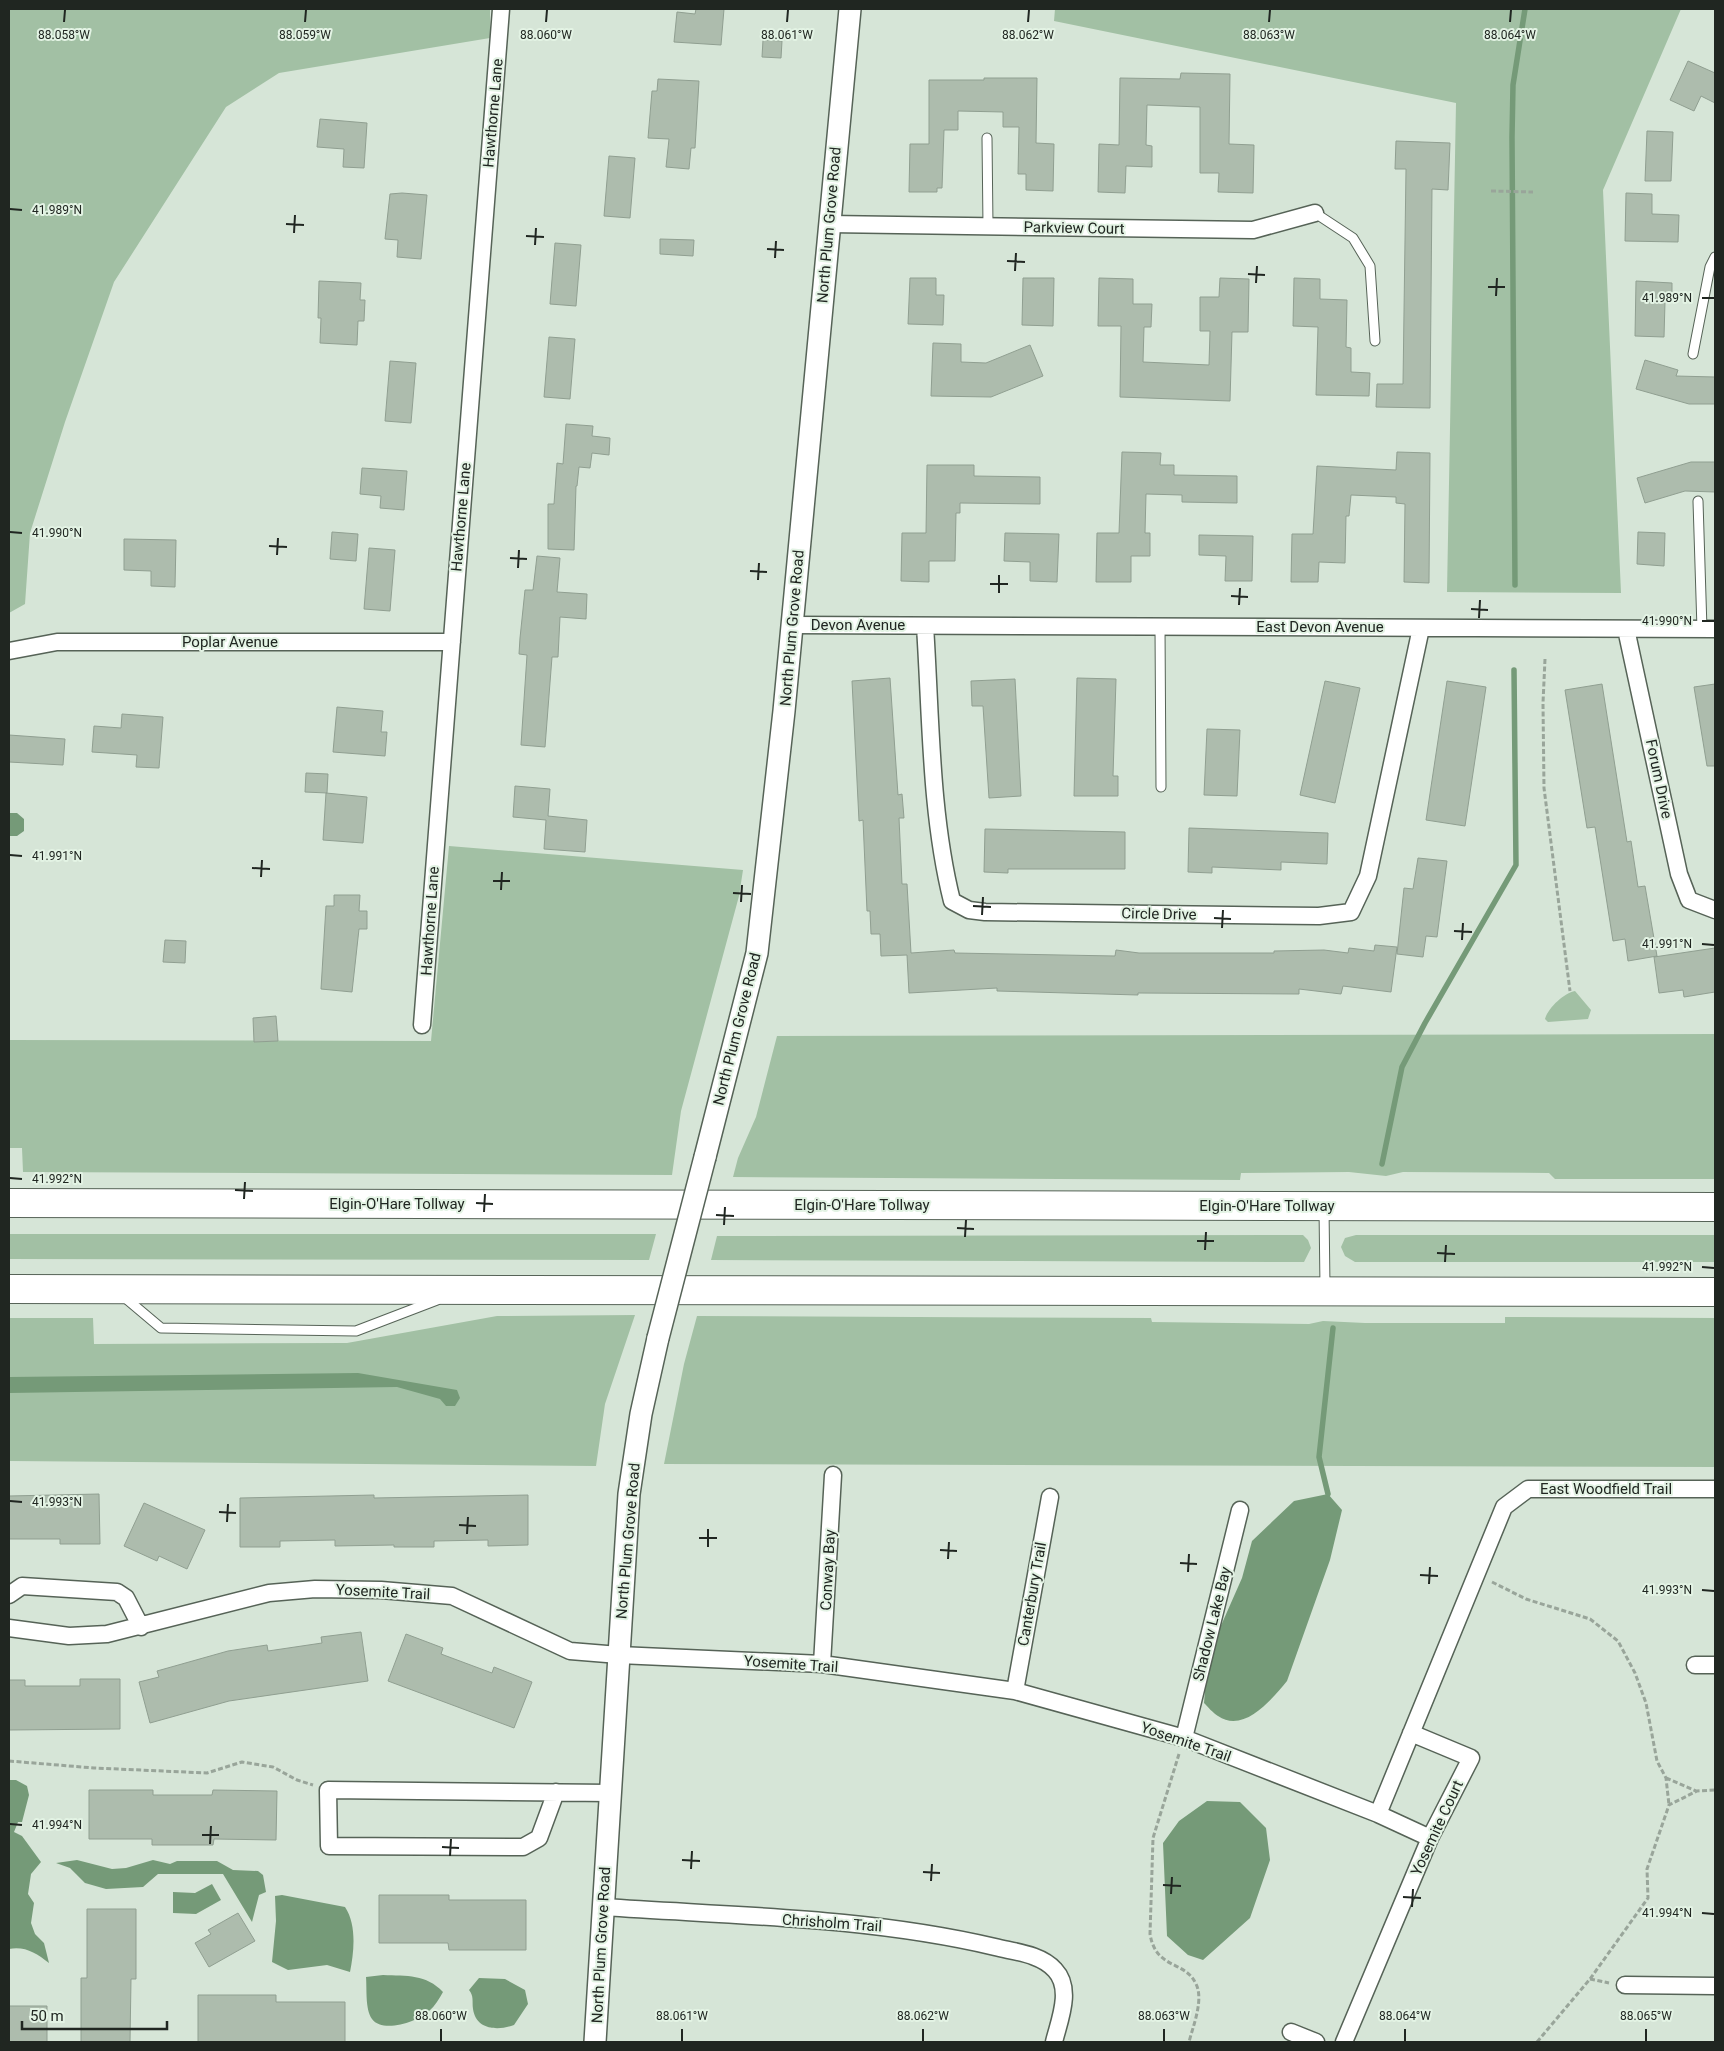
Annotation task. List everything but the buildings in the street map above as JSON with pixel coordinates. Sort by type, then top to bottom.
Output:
[{"type":"highway","name":"Elgin-O'Hare Tollway","points":[[9,1203],[1715,1207]]},
{"type":"highway","points":[[9,1289],[1715,1292]]},
{"type":"street","name":"Hawthorne Lane","points":[[422,1025],[502,9]]},
{"type":"street","name":"North Plum Grove Road","points":[[595,2042],[629,1494],[641,1414],[658,1338],[757,953],[792,625],[850,9]]},
{"type":"street","name":"Parkview Court","points":[[829,224],[1253,230],[1315,213]]},
{"type":"street","name":"Devon Avenue","points":[[792,625],[924,626]]},
{"type":"street","name":"East Devon Avenue","points":[[924,626],[1709,629]]},
{"type":"street","name":"Circle Drive","points":[[924,626],[935,783],[944,871],[952,901],[969,910],[985,912],[1319,916],[1351,912],[1368,876],[1421,628]]},
{"type":"street","name":"Forum Drive","points":[[1626,629],[1679,874],[1689,900],[1715,910]]},
{"type":"street","name":"Poplar Avenue","points":[[9,651],[57,642],[452,642]]},
{"type":"street","name":"Conway Bay","points":[[822,1664],[833,1475]]},
{"type":"street","name":"East Woodfield Trail","points":[[1476,1574],[1504,1507],[1528,1489],[1715,1489]]},
{"type":"street","name":"Canterbury Trail","points":[[1015,1691],[1050,1497]]},
{"type":"street","name":"Shadow Lake Bay","points":[[1184,1738],[1240,1510]]},
{"type":"street","points":[[1378,1814],[1476,1574]]},
{"type":"street","points":[[9,1595],[22,1586],[117,1592],[126,1598],[141,1627]]},
{"type":"street","name":"Yosemite Trail","points":[[9,1628],[69,1636],[107,1634],[269,1594],[315,1589],[381,1590],[452,1596],[570,1651],[822,1664],[1015,1691],[1184,1738],[1378,1814],[1430,1838]]},
{"type":"street","points":[[1695,1665],[1715,1665]]},
{"type":"street","name":"Yosemite Court","points":[[1344,2042],[1430,1838],[1471,1758],[1411,1733]]},
{"type":"street","points":[[556,1792],[540,1838],[523,1847],[329,1846],[328,1790],[556,1792],[610,1793]]},
{"type":"street","name":"Chrisholm Trail","points":[[604,1907],[885,1926],[970,1941],[1035,1957],[1055,1969],[1063,1983],[1064,2004],[1054,2042]]},
{"type":"street","points":[[1624,1985],[1715,1986]]},
{"type":"street","points":[[1291,2032],[1316,2042]]},
{"type":"lane","points":[[987,138],[988,226]]},
{"type":"lane","points":[[1315,213],[1353,238],[1370,266],[1375,341]]},
{"type":"lane","points":[[1693,354],[1710,267],[1715,256]]},
{"type":"lane","points":[[1698,501],[1709,629]]},
{"type":"lane","points":[[1160,627],[1161,787]]},
{"type":"lane","points":[[1324,1206],[1325,1290]]},
{"type":"lane","points":[[115,1289],[161,1328],[356,1330],[463,1290]]},
{"type":"path","points":[[1491,191],[1533,192]]},
{"type":"path","points":[[1545,660],[1543,703],[1544,788],[1570,991]]},
{"type":"path","points":[[1476,1574],[1526,1599],[1590,1619],[1618,1641],[1635,1673],[1646,1703],[1657,1760],[1666,1778],[1669,1805],[1647,1869],[1648,1898],[1590,1979],[1536,2042]]},
{"type":"path","points":[[1184,1738],[1153,1838],[1150,1934],[1153,1948],[1166,1961],[1186,1973],[1196,1984],[1198,1998],[1189,2042]]},
{"type":"path","points":[[9,1761],[207,1773],[242,1762],[273,1766],[297,1780],[328,1790]]},
{"type":"path","points":[[1666,1778],[1697,1791]]},
{"type":"path","points":[[1669,1805],[1697,1791],[1715,1790]]},
{"type":"shaded area","points":[[9,9],[490,9],[490,38],[279,73],[226,107],[114,282],[65,422],[30,533],[25,604],[9,613]]},
{"type":"shaded area","points":[[1055,9],[1681,9],[1603,190],[1621,593],[1447,592],[1456,103],[1054,21]]},
{"type":"shaded area","points":[[9,813],[17,813],[24,819],[24,831],[17,836],[9,836]]},
{"type":"shaded area","points":[[449,846],[743,870],[739,896],[681,1111],[672,1175],[23,1172],[22,1148],[9,1148],[9,1040],[431,1041]]},
{"type":"shaded area","points":[[1575,991],[1591,1010],[1588,1019],[1548,1022],[1545,1019],[1553,1006],[1561,998]]},
{"type":"shaded area","points":[[1715,1034],[1715,1179],[1555,1179],[1549,1173],[1403,1172],[1386,1176],[1349,1172],[1241,1173],[1240,1180],[733,1177],[738,1158],[756,1117],[777,1036]]},
{"type":"shaded area","points":[[9,1234],[656,1234],[649,1260],[9,1259]]},
{"type":"shaded area","points":[[1303,1235],[1308,1240],[1311,1248],[1304,1262],[711,1260],[717,1236]]},
{"type":"shaded area","points":[[1356,1235],[1715,1235],[1715,1262],[1355,1262],[1345,1256],[1341,1247],[1345,1238]]},
{"type":"shaded area","points":[[635,1315],[605,1404],[596,1466],[9,1461],[9,1318],[93,1318],[94,1344],[347,1343],[497,1316]]},
{"type":"shaded area","points":[[697,1316],[1151,1318],[1152,1322],[1309,1324],[1323,1321],[1365,1323],[1505,1323],[1505,1317],[1715,1318],[1715,1467],[664,1464],[684,1364]]},
{"type":"shaded area","points":[[358,1373],[457,1390],[460,1398],[455,1406],[446,1406],[440,1399],[397,1387],[9,1393],[9,1377]]},
{"type":"shaded area","points":[[1328,1494],[1342,1510],[1330,1560],[1287,1681],[1274,1697],[1247,1718],[1238,1721],[1218,1716],[1204,1703],[1208,1655],[1242,1578],[1252,1541],[1294,1501]]},
{"type":"shaded area","points":[[9,1780],[16,1780],[27,1786],[29,1795],[22,1822],[18,1822],[14,1832],[22,1836],[41,1862],[31,1874],[28,1894],[34,1903],[31,1923],[35,1934],[44,1943],[49,1963],[30,1951],[15,1948],[9,1949]]},
{"type":"shaded area","points":[[1207,1801],[1240,1802],[1266,1828],[1270,1860],[1250,1918],[1203,1960],[1188,1955],[1167,1936],[1163,1843],[1179,1821]]},
{"type":"shaded area","points":[[77,1860],[112,1869],[126,1868],[153,1860],[170,1864],[177,1861],[217,1861],[233,1870],[258,1871],[263,1875],[266,1892],[259,1895],[252,1922],[223,1874],[158,1874],[143,1887],[106,1889],[85,1883],[70,1868],[56,1863]]},
{"type":"shaded area","points":[[212,1884],[221,1900],[196,1914],[173,1913],[173,1892],[195,1893]]},
{"type":"shaded area","points":[[282,1895],[345,1907],[349,1914],[354,1939],[350,1972],[327,1965],[288,1970],[272,1962],[276,1921],[275,1896]]},
{"type":"shaded area","points":[[383,1975],[416,1977],[430,1982],[443,1992],[433,2007],[417,2019],[392,2026],[384,2025],[377,2023],[370,2015],[367,2004],[366,1977]]},
{"type":"shaded area","points":[[479,1978],[505,1979],[525,1990],[528,2004],[514,2025],[495,2028],[483,2025],[478,2021],[469,1990]]},
{"type":"waterway","points":[[1515,585],[1512,137],[1513,85],[1525,9]]},
{"type":"waterway","points":[[1382,1164],[1402,1067],[1425,1023],[1516,865],[1514,670]]},
{"type":"waterway","points":[[1328,1494],[1319,1457],[1333,1328]]}]
